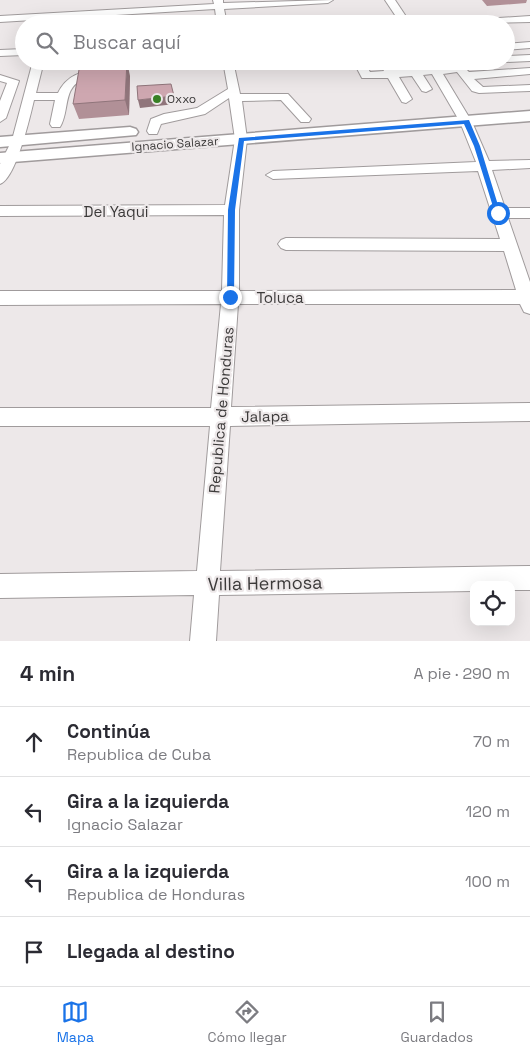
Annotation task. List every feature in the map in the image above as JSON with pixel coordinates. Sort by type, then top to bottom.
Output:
[{"type":"main road","name":"Ignacio Salazar","points":[[6,157],[241,132],[305,119],[530,101]]},
{"type":"main road","name":"Ignacio Salazar","points":[[0,142],[153,131],[241,132],[466,122],[530,116]]},
{"type":"street","points":[[65,15],[218,3],[328,0]]},
{"type":"street","points":[[390,0],[400,15]]},
{"type":"street","points":[[0,19],[15,18]]},
{"type":"street","points":[[515,20],[530,19]]},
{"type":"street","points":[[515,46],[530,45]]},
{"type":"street","points":[[0,53],[15,52]]},
{"type":"street","points":[[515,59],[530,58]]},
{"type":"street","points":[[0,179],[6,157],[18,140],[36,70]]},
{"type":"street","name":"Republica de Honduras","points":[[203,641],[230,297],[232,210],[241,132],[230,70]]},
{"type":"street","points":[[363,70],[366,76],[421,70]]},
{"type":"street","points":[[390,70],[406,99]]},
{"type":"street","points":[[435,70],[466,122],[484,165],[498,213],[529,300]]},
{"type":"street","points":[[461,70],[476,89],[483,91],[530,88]]},
{"type":"street","points":[[512,70],[530,71]]},
{"type":"street","points":[[56,124],[62,96],[67,84],[72,79],[80,75],[112,72]]},
{"type":"street","points":[[416,72],[426,89]]},
{"type":"street","points":[[0,78],[13,81],[4,92],[1,112]]},
{"type":"street","points":[[153,131],[155,122],[164,118],[201,111],[235,94],[284,96],[305,119]]},
{"type":"street","points":[[29,97],[62,96]]},
{"type":"street","points":[[273,175],[530,164]]},
{"type":"street","name":"Del Yaqui","points":[[0,211],[232,210]]},
{"type":"street","points":[[498,213],[530,213]]},
{"type":"street","points":[[286,244],[509,244]]},
{"type":"street","name":"Toluca","points":[[0,298],[230,297],[529,300]]},
{"type":"street","name":"Jalapa","points":[[0,417],[220,417],[530,412]]},
{"type":"street","name":"Villa Hermosa","points":[[0,586],[530,578]]},
{"type":"building","points":[[79,70],[127,70],[125,100],[73,104]]},
{"type":"building","points":[[171,84],[174,96],[138,100],[137,86]]},
{"type":"place","name":"Oxxo","points":[[157,99]]},
{"type":"route","points":[[230,297],[232,210],[241,140],[466,122],[484,165],[498,213]]}]
